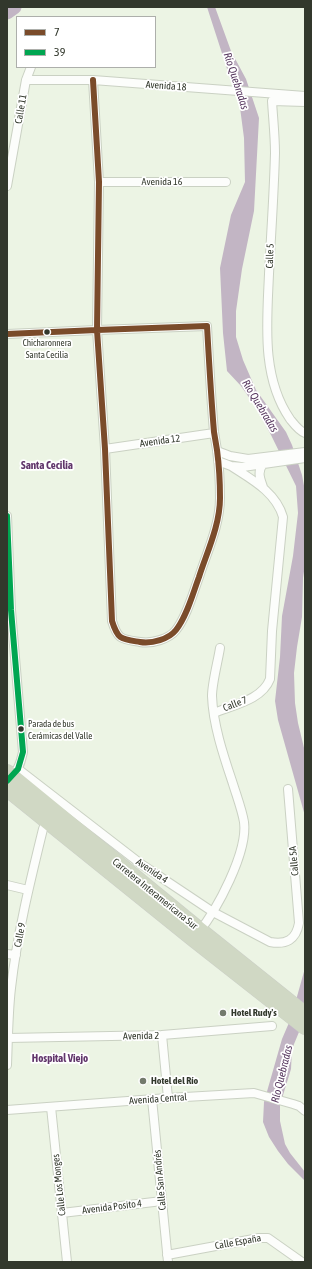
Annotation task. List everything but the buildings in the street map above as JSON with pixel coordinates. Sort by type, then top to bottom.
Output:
[{"type":"highway","name":"Carretera Interamericana Sur","points":[[10,778],[50,816],[196,935],[281,1001],[305,1014]]},
{"type":"highway","name":"Carretera Interamericana Sur","points":[[281,1001],[305,1027]]},
{"type":"street","name":"Calle 11","points":[[7,186],[26,80],[31,68]]},
{"type":"street","name":"Avenida 18","points":[[26,80],[93,80],[305,96]]},
{"type":"street","points":[[7,334],[97,330],[207,326],[214,433],[218,461],[220,499],[219,511],[214,533],[183,618],[176,631],[167,637],[153,642],[123,639],[116,634],[112,621],[105,450],[97,330],[99,182],[93,80]]},
{"type":"street","name":"Calle 5","points":[[305,102],[272,101],[275,152],[267,327],[269,358],[276,389],[287,414],[294,424],[305,433]]},
{"type":"street","name":"Avenida 16","points":[[99,182],[226,182]]},
{"type":"street","name":"Avenida 12","points":[[105,450],[214,433]]},
{"type":"street","points":[[217,451],[230,456],[268,461],[305,458]]},
{"type":"street","points":[[218,461],[231,466],[243,467],[305,452]]},
{"type":"street","name":"Calle 7","points":[[264,488],[259,476],[260,468],[268,461]]},
{"type":"street","name":"Calle 7","points":[[196,935],[213,912],[224,891],[241,852],[244,836],[244,823],[223,754],[214,712],[254,697],[268,686],[270,679],[272,631],[283,517],[277,503],[264,488],[231,466]]},
{"type":"street","points":[[7,516],[11,610],[23,752],[10,778]]},
{"type":"street","points":[[214,712],[212,694],[220,648]]},
{"type":"street","name":"Avenida 4","points":[[10,778],[213,912],[270,942],[279,944],[287,942],[297,932]]},
{"type":"street","name":"Calle 5A","points":[[288,789],[299,924],[297,932]]},
{"type":"street","name":"Calle 9","points":[[7,1065],[11,989],[16,955],[28,890],[50,816]]},
{"type":"street","points":[[7,885],[28,890]]},
{"type":"street","points":[[7,954],[16,955]]},
{"type":"street","name":"Avenida 2","points":[[8,1038],[162,1036],[272,1026]]},
{"type":"street","points":[[162,1036],[168,1098]]},
{"type":"street","name":"Avenida Central","points":[[7,1110],[254,1093],[299,1106],[305,1111]]},
{"type":"street","name":"Calle San Andrés","points":[[152,1099],[167,1259]]},
{"type":"street","name":"Calle Los Monges","points":[[51,1107],[68,1262]]},
{"type":"street","name":"Avenida Posito 4","points":[[62,1213],[162,1201]]},
{"type":"street","name":"Calle España","points":[[167,1259],[259,1238],[268,1238],[302,1262]]},
{"type":"water","name":"Río Quebradas","points":[[207,7],[215,7],[231,51],[246,79],[259,118],[254,211],[242,269],[236,311],[236,337],[243,360],[256,390],[286,432],[292,445],[302,475],[305,491],[305,565],[303,578],[302,617],[294,673],[295,703],[305,752],[305,816],[278,720],[275,701],[280,657],[282,616],[293,556],[298,513],[296,486],[255,406],[241,386],[227,371],[223,333],[220,268],[231,215],[245,182],[244,138],[239,100],[230,78]]},
{"type":"water","name":"Río Quebradas","points":[[305,968],[305,1007],[299,1032],[292,1049],[291,1069],[280,1105],[280,1121],[285,1144],[305,1172],[305,1181],[288,1164],[278,1151],[269,1137],[263,1122],[264,1102],[282,1039],[291,1018]]},
{"type":"waterway","points":[[7,12],[14,7]]},
{"type":"transit line","name":"7","points":[[7,334],[97,330],[207,326],[214,432],[219,474],[220,498],[218,518],[189,604],[180,624],[169,636],[150,642],[124,639],[118,635],[112,621],[105,449],[97,330],[99,182],[93,80]]},
{"type":"transit line","name":"39","points":[[7,516],[11,610],[23,752],[18,769],[7,781]]},
{"type":"place","name":"Chicharonnera Santa Cecilia","points":[[47,332]]},
{"type":"place","name":"Parada de bus Cerámicas del Valle","points":[[21,729]]},
{"type":"place","name":"Hotel Rudy's","points":[[223,1013]]},
{"type":"place","name":"Hotel del Río","points":[[143,1081]]},
{"type":"district","name":"Santa Cecilia","points":[[47,466]]},
{"type":"district","name":"Hospital Viejo","points":[[60,1059]]}]
